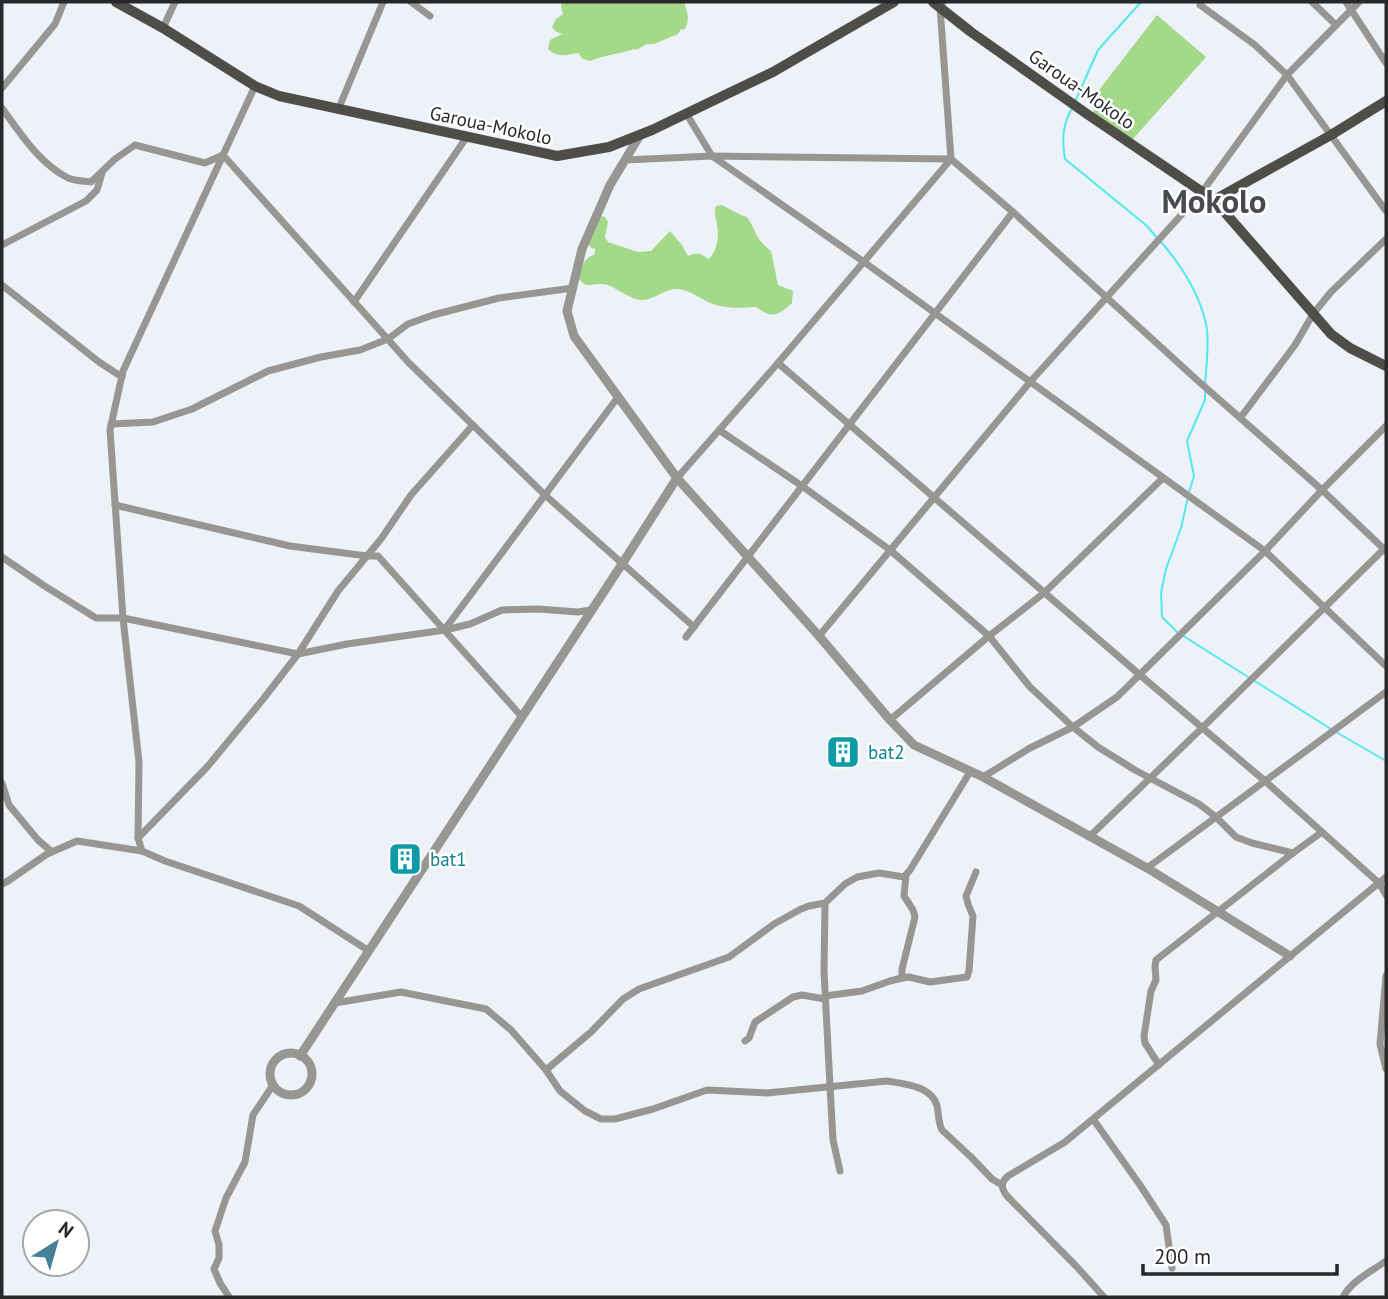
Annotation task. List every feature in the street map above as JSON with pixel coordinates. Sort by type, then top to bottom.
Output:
[{"type":"main road","name":"Garoua-Mokolo","points":[[116,2],[255,86],[279,96],[557,156],[610,147],[640,135],[773,72],[894,2]]},
{"type":"main road","name":"Garoua-Mokolo","points":[[939,4],[971,32],[1214,201],[1331,334],[1340,342],[1386,366]]},
{"type":"main road","points":[[1214,201],[1386,102]]},
{"type":"street","points":[[2,88],[55,24],[64,2]]},
{"type":"street","points":[[163,28],[174,2]]},
{"type":"street","points":[[338,110],[383,2]]},
{"type":"street","points":[[411,2],[430,16]]},
{"type":"street","points":[[1312,2],[1336,25]]},
{"type":"street","points":[[1346,2],[1386,63]]},
{"type":"street","points":[[819,636],[1030,382],[1202,192],[1287,75],[1359,2]]},
{"type":"street","points":[[300,1056],[677,478],[779,363],[951,159],[939,4]]},
{"type":"street","points":[[1200,5],[1255,44],[1287,75],[1386,211]]},
{"type":"street","points":[[142,851],[138,838],[139,762],[123,618],[110,430],[122,377],[255,86]]},
{"type":"street","points":[[2,108],[27,143],[70,179],[91,182],[115,159],[135,145],[205,163],[223,155]]},
{"type":"street","points":[[686,113],[712,156],[1265,551],[1386,666]]},
{"type":"street","points":[[640,135],[610,185],[582,249],[567,311],[574,336],[677,478],[914,745],[983,777],[1147,868],[1290,956]]},
{"type":"street","points":[[354,302],[466,138]]},
{"type":"street","points":[[223,155],[408,363],[545,495],[694,627]]},
{"type":"street","points":[[625,160],[712,156],[951,159],[1385,549],[1088,836]]},
{"type":"street","points":[[2,245],[86,201],[97,191],[102,173]]},
{"type":"street","points":[[686,637],[1013,212]]},
{"type":"street","points":[[1241,417],[1295,345],[1313,314],[1331,292],[1386,239]]},
{"type":"street","points":[[2,285],[122,377]]},
{"type":"street","points":[[111,424],[153,422],[192,409],[268,371],[360,350],[387,340],[408,324],[456,309],[499,298],[572,288]]},
{"type":"street","points":[[779,363],[1265,781],[1379,883],[1386,895]]},
{"type":"street","points":[[444,630],[618,397]]},
{"type":"street","points":[[138,838],[208,766],[264,698],[298,654],[338,591],[381,539],[411,495],[473,425]]},
{"type":"street","points":[[983,777],[1030,748],[1073,727],[1106,705],[1140,675],[1265,551],[1386,426]]},
{"type":"street","points":[[719,430],[890,550],[989,636],[1030,687],[1073,727],[1115,758],[1199,804],[1232,834],[1243,840],[1293,853]]},
{"type":"street","points":[[890,720],[1044,593],[1163,478]]},
{"type":"street","points":[[115,505],[290,546],[378,556],[522,717]]},
{"type":"street","points":[[2,557],[96,618],[123,618],[298,654],[444,630],[470,624],[502,610],[591,610]]},
{"type":"street","points":[[1147,868],[1386,692]]},
{"type":"street","points":[[902,978],[915,917],[904,897],[906,875],[971,772]]},
{"type":"street","points":[[2,783],[9,805],[51,852]]},
{"type":"street","points":[[1159,1065],[1145,1043],[1144,1036],[1156,980],[1155,963],[1322,832]]},
{"type":"street","points":[[2,884],[51,852],[77,841],[142,851],[299,906],[369,951]]},
{"type":"street","points":[[746,1041],[755,1022],[793,996],[825,998],[862,991],[909,977],[930,982],[967,977],[973,916],[966,895],[976,872]]},
{"type":"street","points":[[546,1070],[629,995],[729,957],[774,924],[808,906],[825,903],[845,884],[857,877],[879,873],[903,877],[906,875]]},
{"type":"street","points":[[1002,1185],[1008,1176],[1065,1142],[1386,877]]},
{"type":"street","points":[[825,903],[825,998],[833,1140],[840,1171]]},
{"type":"street","points":[[1386,976],[1380,1044],[1386,1069]]},
{"type":"street","points":[[335,1003],[401,992],[486,1009],[511,1030],[546,1070],[560,1091],[594,1116],[609,1120],[653,1109],[706,1090],[767,1093],[887,1081],[928,1092],[936,1103],[942,1129],[992,1179],[1002,1185],[1007,1196],[1104,1297]]},
{"type":"street","points":[[281,1056],[300,1056],[309,1064],[311,1079],[302,1092],[286,1094],[273,1085],[271,1069],[281,1056]]},
{"type":"street","points":[[229,1297],[214,1269],[219,1258],[215,1231],[226,1198],[246,1161],[253,1115],[273,1085]]},
{"type":"street","points":[[1093,1119],[1166,1225],[1172,1268]]},
{"type":"street","points":[[1343,1297],[1353,1284],[1386,1261]]},
{"type":"green space","points":[[562,2],[684,2],[688,16],[684,30],[681,29],[678,34],[636,50],[590,61],[583,59],[578,53],[559,55],[548,49],[550,40],[562,34],[552,27],[556,19],[563,14]]},
{"type":"green space","points":[[1157,15],[1206,57],[1132,140],[1093,114],[1099,90]]},
{"type":"green space","points":[[722,205],[747,217],[759,239],[771,251],[778,285],[793,291],[792,303],[778,313],[767,313],[756,307],[719,306],[678,289],[647,299],[636,299],[606,285],[587,285],[578,278],[584,262],[595,254],[595,248],[588,245],[596,222],[602,216],[608,222],[605,237],[608,242],[638,252],[651,251],[670,231],[688,256],[699,254],[709,259],[718,238],[715,208]]},
{"type":"waterway","points":[[1075,102],[1098,50],[1141,2]]},
{"type":"waterway","points":[[1071,110],[1064,134],[1065,159],[1147,226],[1157,238]]},
{"type":"waterway","points":[[1161,242],[1189,280],[1203,313],[1208,338],[1205,385]]},
{"type":"waterway","points":[[1189,492],[1194,476],[1187,441],[1205,400],[1205,390]]},
{"type":"waterway","points":[[1177,632],[1162,617],[1161,593],[1188,497]]},
{"type":"waterway","points":[[1182,635],[1248,677]]},
{"type":"waterway","points":[[1253,680],[1331,729]]},
{"type":"waterway","points":[[1336,732],[1386,761]]},
{"type":"place","name":"bat2","points":[[843,752]]},
{"type":"place","name":"bat1","points":[[405,859]]},
{"type":"district","name":"Mokolo","points":[[1214,200]]}]
